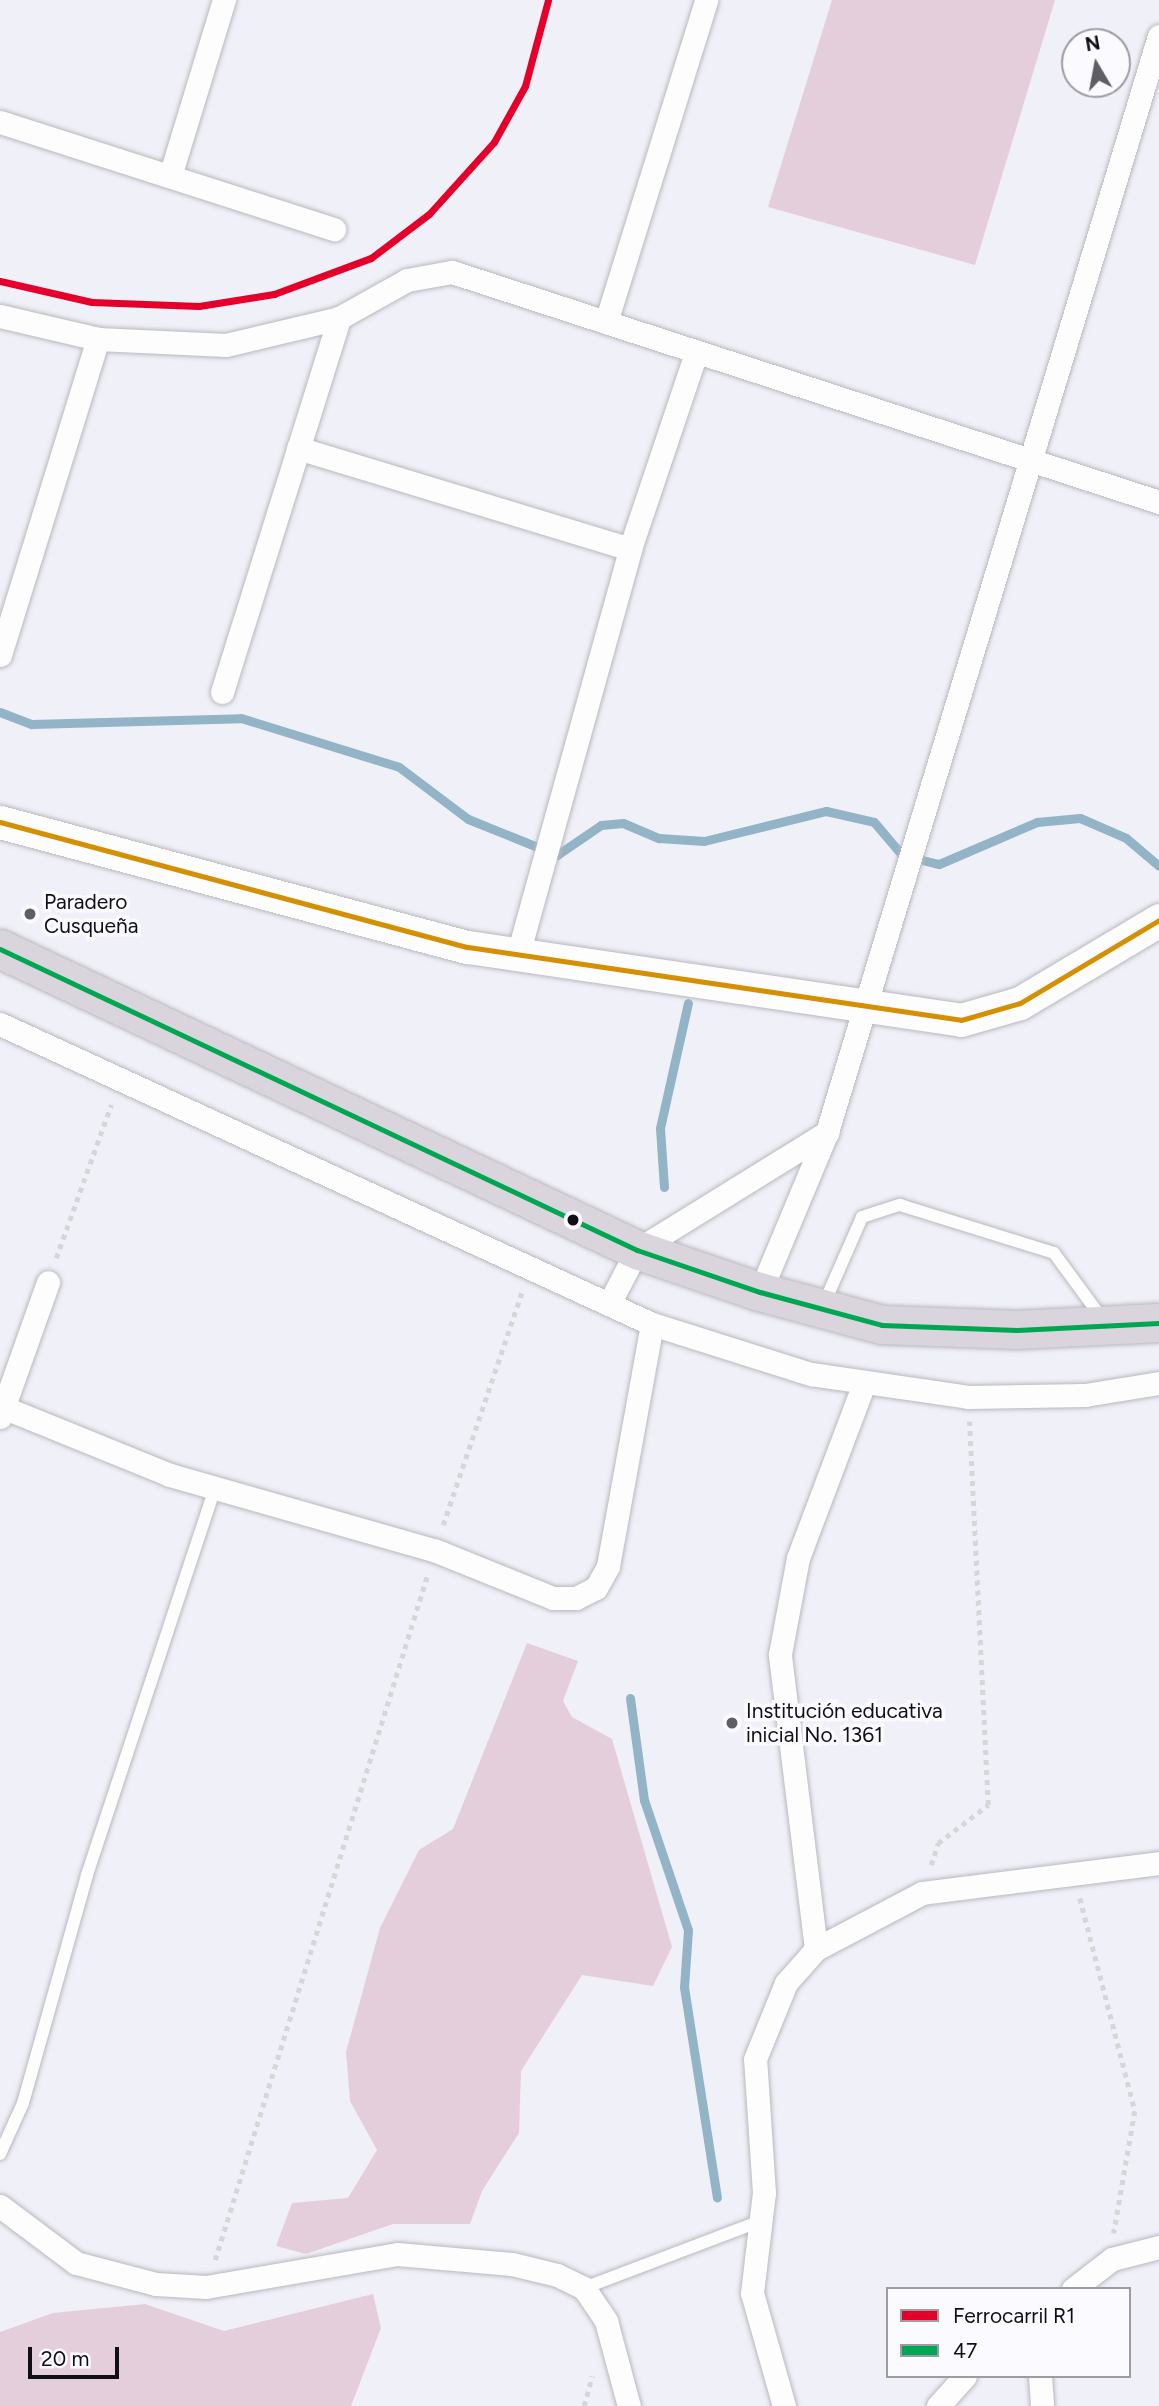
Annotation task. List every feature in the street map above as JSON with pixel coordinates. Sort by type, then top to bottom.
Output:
[{"type":"highway","points":[[0,949],[637,1250],[760,1292],[882,1325],[1108,1328],[1159,1323]]},
{"type":"street","points":[[171,173],[224,0]]},
{"type":"street","points":[[606,322],[706,0]]},
{"type":"street","points":[[760,1292],[827,1132],[862,1008],[1159,36]]},
{"type":"street","points":[[0,122],[171,173],[334,229]]},
{"type":"street","points":[[0,316],[98,339],[226,345],[339,318],[407,280],[452,272],[606,322],[695,356],[1029,464],[1159,502]]},
{"type":"street","points":[[222,692],[339,318]]},
{"type":"street","points":[[0,655],[98,339]]},
{"type":"street","points":[[519,954],[551,829],[630,549],[695,356]]},
{"type":"street","points":[[298,448],[630,549]]},
{"type":"street","points":[[0,822],[468,947],[862,1008],[961,1020],[991,1015],[1159,920]]},
{"type":"street","points":[[0,1024],[121,1077],[652,1324],[863,1386],[968,1397],[1085,1395],[1159,1383]]},
{"type":"street","points":[[609,1304],[637,1250],[827,1132]]},
{"type":"street","points":[[48,1282],[1,1411],[88,1446],[434,1550],[553,1598],[576,1598],[596,1588],[608,1566],[652,1324]]},
{"type":"street","points":[[816,1949],[780,1654],[798,1558],[863,1386]]},
{"type":"street","points":[[784,2406],[753,2303],[763,2220],[757,2044],[777,1996],[816,1949],[922,1893],[1159,1863]]},
{"type":"street","points":[[0,2206],[76,2263],[156,2284],[206,2287],[419,2254],[512,2264],[584,2288],[606,2320],[629,2406]]},
{"type":"street","points":[[1076,2287],[1112,2259],[1155,2243]]},
{"type":"street","points":[[1100,2287],[1112,2259]]},
{"type":"street","points":[[938,2406],[963,2378]]},
{"type":"street","points":[[1040,2378],[1042,2406]]},
{"type":"lane","points":[[821,1310],[862,1217],[900,1205],[1054,1253],[1108,1328]]},
{"type":"lane","points":[[0,2154],[23,2102],[87,1875],[216,1486]]},
{"type":"lane","points":[[584,2288],[763,2220]]},
{"type":"path","points":[[48,1282],[121,1077]]},
{"type":"path","points":[[206,2287],[434,1550],[530,1267]]},
{"type":"path","points":[[922,1893],[938,1843],[988,1805],[968,1397]]},
{"type":"path","points":[[1072,1873],[1135,2111],[1112,2259]]},
{"type":"shaded area","points":[[832,0],[1055,0],[975,265],[768,207]]},
{"type":"shaded area","points":[[527,1643],[578,1661],[563,1701],[572,1717],[612,1739],[672,1947],[653,1986],[582,1975],[521,2071],[519,2133],[482,2191],[470,2224],[393,2224],[306,2254],[276,2246],[292,2203],[348,2198],[377,2150],[350,2101],[346,2052],[380,1928],[419,1850],[453,1829]]},
{"type":"shaded area","points":[[373,2294],[381,2328],[351,2406],[0,2406],[0,2332],[53,2313],[145,2304],[224,2331]]},
{"type":"waterway","points":[[0,712],[32,724],[241,718],[399,767],[468,819],[557,855],[601,825],[623,823],[659,838],[704,841],[826,811],[874,822],[902,855],[939,864],[1037,822],[1080,818],[1126,838],[1159,866]]},
{"type":"waterway","points":[[664,1187],[660,1128],[688,1003]]},
{"type":"waterway","points":[[630,1698],[644,1800],[688,1930],[684,1987],[717,2197]]},
{"type":"rail line","name":"R1","points":[[0,281],[92,302],[199,306],[274,294],[371,258],[429,214],[494,142],[525,86],[548,0]]},
{"type":"transit line","points":[[0,822],[468,947],[961,1020],[1020,1003],[1159,920]]},
{"type":"transit line","name":"47","points":[[0,949],[637,1250],[760,1292],[882,1325],[1017,1330],[1159,1323]]},
{"type":"place","name":"Paradero Cusqueña","points":[[30,914]]},
{"type":"place","name":"Institución educativa inicial No. 1361","points":[[732,1723]]}]
